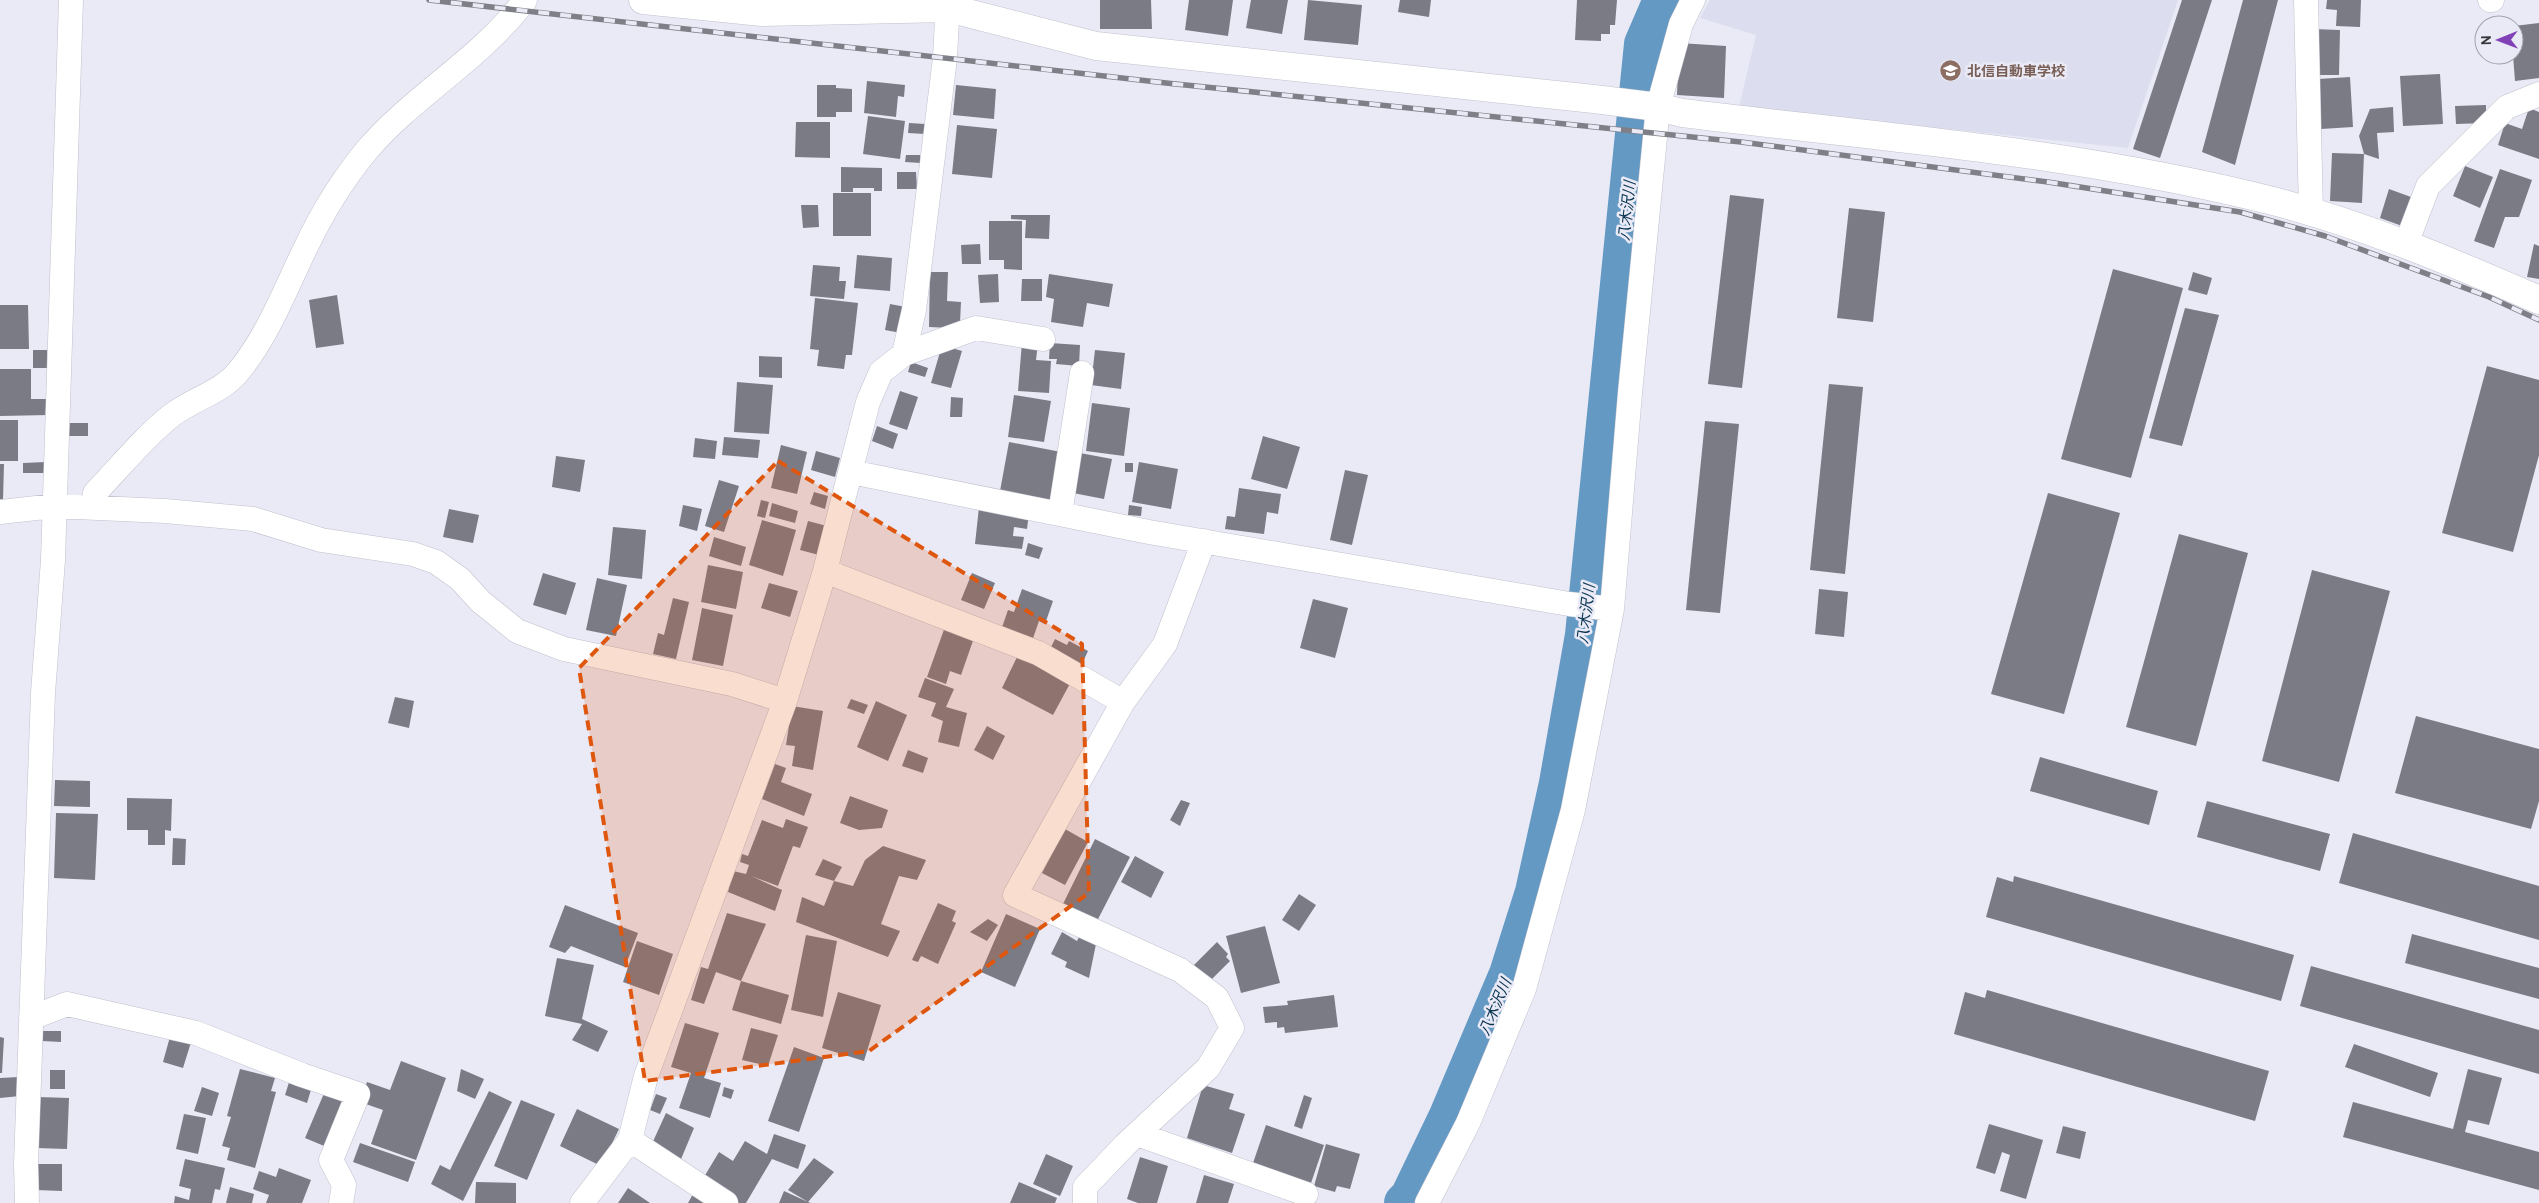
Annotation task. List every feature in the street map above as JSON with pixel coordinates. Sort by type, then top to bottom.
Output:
[{"type":"street","points":[[27,1203],[31,1018],[43,692],[53,560],[71,0]]},
{"type":"street","points":[[95,508],[95,493],[163,422],[182,408],[218,388],[237,373],[279,305],[317,226],[358,162],[386,128],[411,105],[454,73],[496,34],[526,0]]},
{"type":"street","points":[[643,0],[736,5],[762,12],[948,4],[1096,46],[1594,99],[1658,107],[1682,113],[2003,152],[2146,172],[2275,202],[2311,213],[2406,244],[2539,300]]},
{"type":"street","points":[[1427,1203],[1468,1123],[1524,989],[1573,810],[1607,608],[1658,107],[1681,24],[1693,0]]},
{"type":"street","points":[[2306,0],[2311,213]]},
{"type":"street","points":[[904,354],[914,310],[945,58],[948,4]]},
{"type":"street","points":[[2406,244],[2428,186],[2507,107],[2539,94]]},
{"type":"street","points":[[582,1203],[630,1140],[646,1076],[785,701],[852,472],[868,402],[881,372],[904,354],[976,328],[1043,339]]},
{"type":"street","points":[[1060,514],[1082,373]]},
{"type":"street","points":[[852,472],[1204,541],[1569,604],[1607,608]]},
{"type":"street","points":[[0,512],[54,506],[165,511],[253,519],[322,540],[413,554],[436,562],[460,579],[480,601],[517,631],[564,649],[732,684],[785,701]]},
{"type":"street","points":[[1085,1203],[1085,1188],[1137,1134],[1208,1068],[1232,1028],[1217,998],[1180,970],[1015,895],[1123,702],[1165,644],[1204,541]]},
{"type":"street","points":[[824,571],[1038,653],[1123,702]]},
{"type":"street","points":[[31,1018],[67,1004],[196,1033],[302,1075],[358,1094],[331,1160],[344,1186],[341,1203]]},
{"type":"street","points":[[1137,1134],[1306,1194]]},
{"type":"street","points":[[630,1140],[726,1203]]},
{"type":"highlighted area","points":[[778,461],[1082,644],[1089,893],[869,1051],[645,1081],[579,668]]},
{"type":"shaded area","name":"北信自動車学校","points":[[1710,0],[2178,0],[2128,148],[1739,107],[1756,35],[1700,18]]},
{"type":"building","points":[[1100,0],[1151,0],[1152,29],[1100,29]]},
{"type":"building","points":[[1189,0],[1233,0],[1228,36],[1185,30]]},
{"type":"building","points":[[1251,0],[1288,0],[1282,34],[1246,28]]},
{"type":"building","points":[[1308,0],[1362,5],[1358,45],[1304,40]]},
{"type":"building","points":[[1400,0],[1431,0],[1429,17],[1398,12]]},
{"type":"building","points":[[1577,0],[1617,0],[1615,25],[1610,25],[1610,34],[1601,34],[1601,41],[1575,40]]},
{"type":"building","points":[[2182,0],[2212,0],[2160,158],[2133,149]]},
{"type":"building","points":[[2243,0],[2278,0],[2235,165],[2202,152]]},
{"type":"building","points":[[2327,0],[2361,0],[2360,27],[2336,26],[2337,10],[2326,9]]},
{"type":"building","points":[[2539,23],[2539,78],[2515,81],[2514,65],[2524,65],[2524,25]]},
{"type":"building","points":[[2313,29],[2340,30],[2339,75],[2313,75]]},
{"type":"building","points":[[1679,43],[1726,46],[1724,98],[1677,95]]},
{"type":"building","points":[[2440,74],[2443,124],[2403,126],[2400,76]]},
{"type":"building","points":[[2350,77],[2353,127],[2321,129],[2318,79]]},
{"type":"building","points":[[867,81],[905,85],[904,97],[898,96],[896,117],[864,113]]},
{"type":"building","points":[[817,85],[836,85],[836,88],[852,89],[852,112],[836,112],[836,117],[817,117]]},
{"type":"building","points":[[956,85],[996,89],[994,119],[953,115]]},
{"type":"building","points":[[2486,105],[2486,123],[2456,124],[2455,106]]},
{"type":"building","points":[[2393,107],[2394,132],[2377,133],[2379,159],[2364,154],[2359,136],[2370,109]]},
{"type":"building","points":[[2529,108],[2539,112],[2539,159],[2498,145],[2505,123],[2522,129]]},
{"type":"building","points":[[868,116],[905,121],[900,159],[863,154]]},
{"type":"building","points":[[796,122],[830,122],[830,158],[795,157]]},
{"type":"building","points":[[909,123],[925,124],[925,134],[908,133]]},
{"type":"building","points":[[957,125],[997,129],[992,178],[952,174]]},
{"type":"building","points":[[2332,153],[2364,154],[2362,203],[2330,201]]},
{"type":"building","points":[[906,155],[920,155],[921,163],[905,162]]},
{"type":"building","points":[[2465,166],[2493,177],[2480,208],[2453,196]]},
{"type":"building","points":[[841,167],[882,168],[882,191],[874,191],[874,188],[853,188],[853,192],[841,192]]},
{"type":"building","points":[[2500,169],[2532,180],[2519,217],[2505,217],[2494,248],[2474,241]]},
{"type":"building","points":[[897,172],[916,172],[917,189],[897,189]]},
{"type":"building","points":[[2389,189],[2411,197],[2402,226],[2380,218]]},
{"type":"building","points":[[833,193],[871,193],[871,236],[833,236]]},
{"type":"building","points":[[1730,195],[1764,199],[1742,388],[1708,384]]},
{"type":"building","points":[[801,205],[818,205],[819,227],[803,228]]},
{"type":"building","points":[[1849,208],[1885,212],[1873,322],[1837,318]]},
{"type":"building","points":[[1011,215],[1050,215],[1049,239],[1025,238],[1026,220],[1011,219]]},
{"type":"building","points":[[989,221],[1022,221],[1022,270],[1004,269],[1004,260],[989,260]]},
{"type":"building","points":[[980,244],[981,264],[962,264],[961,245]]},
{"type":"building","points":[[2534,244],[2539,246],[2539,279],[2527,277]]},
{"type":"building","points":[[857,255],[892,258],[890,291],[854,288]]},
{"type":"building","points":[[813,265],[840,267],[839,281],[846,281],[844,299],[810,296]]},
{"type":"building","points":[[2113,269],[2183,288],[2131,478],[2061,459]]},
{"type":"building","points":[[930,272],[948,272],[947,301],[961,302],[960,323],[951,328],[929,327]]},
{"type":"building","points":[[2193,272],[2212,278],[2207,295],[2188,290]]},
{"type":"building","points":[[998,274],[999,302],[980,303],[978,275]]},
{"type":"building","points":[[1049,274],[1113,284],[1109,307],[1087,303],[1083,327],[1051,322],[1054,299],[1046,297]]},
{"type":"building","points":[[1022,279],[1042,279],[1042,301],[1021,301]]},
{"type":"building","points":[[337,295],[344,344],[316,348],[309,300]]},
{"type":"building","points":[[815,298],[858,303],[852,355],[846,355],[844,369],[817,366],[819,350],[810,349]]},
{"type":"building","points":[[890,304],[906,307],[901,333],[885,330]]},
{"type":"building","points":[[0,305],[28,305],[29,349],[0,349]]},
{"type":"building","points":[[2185,308],[2219,315],[2182,446],[2149,438]]},
{"type":"building","points":[[1022,342],[1038,343],[1036,360],[1051,361],[1049,393],[1018,391]]},
{"type":"building","points":[[1050,343],[1080,345],[1079,366],[1056,364],[1057,359],[1049,359]]},
{"type":"building","points":[[942,345],[962,351],[951,388],[931,383]]},
{"type":"building","points":[[33,350],[47,350],[47,368],[33,368]]},
{"type":"building","points":[[1095,350],[1125,353],[1121,389],[1091,385]]},
{"type":"building","points":[[759,356],[782,357],[782,378],[759,377]]},
{"type":"building","points":[[911,362],[928,368],[925,377],[908,372]]},
{"type":"building","points":[[2487,366],[2539,380],[2539,455],[2513,552],[2442,533]]},
{"type":"building","points":[[0,369],[31,369],[31,399],[48,399],[49,415],[0,416]]},
{"type":"building","points":[[737,382],[773,385],[769,434],[734,432]]},
{"type":"building","points":[[1829,384],[1863,387],[1845,574],[1810,570]]},
{"type":"building","points":[[900,391],[918,397],[907,430],[889,424]]},
{"type":"building","points":[[1014,395],[1051,401],[1044,442],[1008,437]]},
{"type":"building","points":[[951,397],[963,398],[962,417],[950,417]]},
{"type":"building","points":[[1092,403],[1130,408],[1124,456],[1086,451]]},
{"type":"building","points":[[0,420],[18,420],[18,461],[0,461]]},
{"type":"building","points":[[1705,421],[1739,424],[1720,613],[1686,610]]},
{"type":"building","points":[[64,423],[88,423],[88,436],[64,436]]},
{"type":"building","points":[[877,426],[898,434],[893,449],[872,441]]},
{"type":"building","points":[[1263,436],[1300,447],[1287,489],[1251,479]]},
{"type":"building","points":[[724,437],[760,440],[758,458],[722,455]]},
{"type":"building","points":[[695,438],[717,441],[715,459],[693,457]]},
{"type":"building","points":[[1009,442],[1061,452],[1052,501],[1000,491]]},
{"type":"building","points":[[781,445],[807,452],[797,494],[771,488]]},
{"type":"building","points":[[816,451],[840,458],[835,477],[811,470]]},
{"type":"building","points":[[1080,453],[1112,459],[1104,499],[1073,493]]},
{"type":"building","points":[[556,456],[585,460],[580,492],[552,487]]},
{"type":"building","points":[[46,462],[46,473],[23,473],[23,463]]},
{"type":"building","points":[[1139,462],[1178,469],[1171,509],[1132,502]]},
{"type":"building","points":[[1125,463],[1133,463],[1133,472],[1125,472]]},
{"type":"building","points":[[0,464],[4,464],[3,500],[0,499]]},
{"type":"building","points":[[1345,470],[1368,475],[1352,545],[1330,540]]},
{"type":"building","points":[[719,480],[739,486],[724,532],[705,526]]},
{"type":"building","points":[[1239,488],[1281,494],[1278,514],[1267,512],[1264,534],[1225,529],[1227,516],[1235,517]]},
{"type":"building","points":[[814,492],[828,496],[825,509],[810,504]]},
{"type":"building","points":[[2048,493],[2120,513],[2064,714],[1991,694]]},
{"type":"building","points":[[761,500],[769,502],[765,518],[757,516]]},
{"type":"building","points":[[772,503],[798,511],[795,523],[769,516]]},
{"type":"building","points":[[683,505],[702,509],[697,531],[679,526]]},
{"type":"building","points":[[1129,505],[1142,507],[1141,516],[1128,515]]},
{"type":"building","points":[[979,507],[1029,513],[1027,529],[1014,527],[1013,536],[1024,537],[1022,549],[975,544]]},
{"type":"building","points":[[449,509],[479,515],[473,543],[443,537]]},
{"type":"building","points":[[762,520],[796,530],[783,576],[749,565]]},
{"type":"building","points":[[808,521],[827,526],[819,555],[800,550]]},
{"type":"building","points":[[613,527],[646,530],[642,579],[608,575]]},
{"type":"building","points":[[2179,534],[2248,553],[2196,746],[2126,727]]},
{"type":"building","points":[[714,537],[746,547],[741,566],[709,556]]},
{"type":"building","points":[[1028,543],[1043,548],[1039,559],[1025,555]]},
{"type":"building","points":[[708,565],[743,572],[736,609],[701,602]]},
{"type":"building","points":[[2312,570],[2390,591],[2339,782],[2262,761]]},
{"type":"building","points":[[543,573],[576,583],[566,615],[533,605]]},
{"type":"building","points":[[972,573],[995,583],[984,609],[961,600]]},
{"type":"building","points":[[597,578],[627,585],[616,636],[586,630]]},
{"type":"building","points":[[769,583],[798,591],[790,617],[761,608]]},
{"type":"building","points":[[1022,589],[1053,601],[1045,624],[1039,621],[1031,644],[1000,633],[1008,610],[1014,612]]},
{"type":"building","points":[[1819,589],[1848,592],[1844,637],[1815,634]]},
{"type":"building","points":[[673,598],[689,602],[676,659],[653,654],[658,633],[664,635]]},
{"type":"building","points":[[1313,599],[1348,608],[1335,658],[1300,648]]},
{"type":"building","points":[[702,608],[733,615],[723,666],[692,660]]},
{"type":"building","points":[[946,624],[975,635],[961,675],[950,671],[946,684],[927,677]]},
{"type":"building","points":[[1055,639],[1067,645],[1069,641],[1088,651],[1081,666],[1050,649]]},
{"type":"building","points":[[1020,651],[1073,678],[1053,715],[1002,688]]},
{"type":"building","points":[[925,678],[954,689],[946,707],[967,713],[959,747],[938,742],[943,721],[931,716],[936,703],[918,697]]},
{"type":"building","points":[[395,697],[414,701],[409,728],[388,723]]},
{"type":"building","points":[[851,699],[868,705],[864,714],[847,708]]},
{"type":"building","points":[[876,701],[907,715],[888,761],[857,747]]},
{"type":"building","points":[[792,706],[823,711],[813,770],[792,766],[795,746],[786,745]]},
{"type":"building","points":[[2416,716],[2539,749],[2539,801],[2531,829],[2395,793]]},
{"type":"building","points":[[987,726],[1005,736],[993,760],[974,750]]},
{"type":"building","points":[[908,750],[928,758],[923,773],[902,766]]},
{"type":"building","points":[[2040,757],[2158,791],[2149,825],[2030,791]]},
{"type":"building","points":[[775,764],[786,768],[781,782],[812,794],[804,816],[762,799]]},
{"type":"building","points":[[55,780],[90,781],[90,807],[54,806]]},
{"type":"building","points":[[850,796],[888,810],[882,828],[859,830],[840,823]]},
{"type":"building","points":[[127,798],[172,799],[171,831],[165,830],[165,845],[148,845],[148,830],[127,830]]},
{"type":"building","points":[[1181,800],[1190,803],[1180,826],[1170,820]]},
{"type":"building","points":[[2207,801],[2330,834],[2320,871],[2197,837]]},
{"type":"building","points":[[56,813],[98,814],[95,880],[54,878]]},
{"type":"building","points":[[786,819],[808,827],[800,848],[793,846],[778,886],[751,876],[782,890],[775,911],[728,892],[733,871],[746,874],[749,865],[740,862],[742,854],[748,856],[762,820],[783,828]]},
{"type":"building","points":[[1065,829],[1088,842],[1065,885],[1042,873]]},
{"type":"building","points":[[2353,833],[2539,886],[2539,940],[2339,883]]},
{"type":"building","points":[[173,838],[186,839],[185,865],[172,865]]},
{"type":"building","points":[[1095,839],[1130,857],[1096,923],[1062,906]]},
{"type":"building","points":[[883,846],[926,860],[917,880],[899,876],[881,924],[900,931],[888,957],[796,922],[802,897],[824,906],[834,881],[853,886],[865,860]]},
{"type":"building","points":[[1135,856],[1164,872],[1151,898],[1121,882]]},
{"type":"building","points":[[823,859],[842,867],[834,881],[815,875]]},
{"type":"building","points":[[2014,876],[2294,955],[2281,1001],[1986,917],[1997,877],[2013,882]]},
{"type":"building","points":[[1299,894],[1316,905],[1299,931],[1282,920]]},
{"type":"building","points":[[938,903],[956,911],[952,921],[956,923],[938,964],[921,956],[918,962],[912,960]]},
{"type":"building","points":[[565,905],[638,933],[625,967],[571,946],[565,953],[549,947]]},
{"type":"building","points":[[727,913],[766,924],[741,981],[716,972],[704,1004],[691,1000],[701,967],[708,969]]},
{"type":"building","points":[[1006,914],[1040,929],[1015,987],[981,972]]},
{"type":"building","points":[[988,919],[998,925],[987,941],[970,932]]},
{"type":"building","points":[[1265,926],[1280,983],[1241,993],[1226,936]]},
{"type":"building","points":[[1062,932],[1077,941],[1079,937],[1096,944],[1089,978],[1065,967],[1067,962],[1051,954]]},
{"type":"building","points":[[2412,934],[2539,968],[2539,999],[2405,963]]},
{"type":"building","points":[[806,935],[837,941],[823,1017],[791,1010]]},
{"type":"building","points":[[637,941],[673,954],[659,995],[623,982]]},
{"type":"building","points":[[1217,942],[1228,954],[1226,957],[1230,961],[1208,983],[1193,966]]},
{"type":"building","points":[[557,958],[594,965],[582,1019],[608,1031],[598,1052],[572,1040],[582,1024],[545,1016]]},
{"type":"building","points":[[2311,966],[2539,1030],[2539,1074],[2300,1006]]},
{"type":"building","points":[[741,981],[789,995],[781,1024],[732,1010]]},
{"type":"building","points":[[1987,990],[2269,1071],[2255,1121],[1954,1034],[1965,992],[1985,998]]},
{"type":"building","points":[[838,992],[881,1005],[864,1061],[822,1048]]},
{"type":"building","points":[[1334,995],[1338,1027],[1285,1033],[1284,1027],[1277,1028],[1277,1022],[1265,1023],[1263,1007],[1288,1005],[1287,1001]]},
{"type":"building","points":[[685,1023],[719,1033],[704,1078],[721,1083],[710,1118],[679,1108],[691,1073],[671,1067]]},
{"type":"building","points":[[751,1028],[778,1035],[768,1066],[742,1060]]},
{"type":"building","points":[[42,1031],[61,1031],[61,1042],[42,1041]]},
{"type":"building","points":[[171,1033],[192,1039],[183,1068],[163,1062]]},
{"type":"building","points":[[0,1037],[4,1038],[2,1073],[0,1073]]},
{"type":"building","points":[[2354,1044],[2438,1073],[2430,1097],[2345,1067]]},
{"type":"building","points":[[794,1047],[824,1058],[799,1132],[768,1121]]},
{"type":"building","points":[[401,1061],[446,1078],[416,1160],[371,1144],[383,1110],[360,1102],[367,1082],[390,1090]]},
{"type":"building","points":[[240,1069],[275,1078],[271,1091],[276,1092],[255,1168],[227,1160],[230,1148],[222,1146],[231,1117],[227,1116]]},
{"type":"building","points":[[461,1069],[484,1079],[475,1099],[457,1091]]},
{"type":"building","points":[[2468,1069],[2502,1078],[2489,1125],[2468,1120],[2465,1132],[2539,1152],[2539,1190],[2343,1137],[2353,1102],[2453,1129]]},
{"type":"building","points":[[50,1070],[65,1070],[65,1089],[50,1089]]},
{"type":"building","points":[[291,1076],[313,1083],[307,1103],[285,1095]]},
{"type":"building","points":[[19,1077],[20,1096],[0,1098],[0,1078]]},
{"type":"building","points":[[1203,1085],[1234,1094],[1229,1109],[1245,1114],[1232,1153],[1187,1138]]},
{"type":"building","points":[[202,1087],[219,1093],[212,1116],[194,1111]]},
{"type":"building","points":[[724,1087],[734,1090],[731,1099],[722,1096]]},
{"type":"building","points":[[325,1091],[360,1105],[341,1153],[305,1138]]},
{"type":"building","points":[[489,1091],[512,1102],[463,1201],[431,1184],[440,1165],[450,1170]]},
{"type":"building","points":[[656,1094],[667,1098],[660,1114],[650,1110]]},
{"type":"building","points":[[1304,1095],[1312,1098],[1302,1129],[1294,1126]]},
{"type":"building","points":[[38,1097],[69,1098],[67,1149],[36,1148]]},
{"type":"building","points":[[521,1100],[555,1114],[527,1180],[494,1166]]},
{"type":"building","points":[[577,1109],[619,1129],[601,1166],[560,1146]]},
{"type":"building","points":[[666,1113],[694,1128],[679,1164],[650,1148]]},
{"type":"building","points":[[184,1114],[206,1118],[198,1154],[176,1149]]},
{"type":"building","points":[[1989,1124],[2043,1140],[2026,1199],[2000,1191],[2010,1155],[2002,1152],[1995,1174],[1976,1168]]},
{"type":"building","points":[[1266,1125],[1324,1145],[1310,1186],[1252,1166]]},
{"type":"building","points":[[2063,1126],[2086,1132],[2080,1159],[2056,1153]]},
{"type":"building","points":[[774,1134],[806,1145],[798,1169],[772,1159],[746,1203],[726,1203],[698,1187],[719,1152],[733,1161],[745,1141],[767,1154]]},
{"type":"building","points":[[360,1143],[415,1162],[408,1182],[353,1162]]},
{"type":"building","points":[[1326,1144],[1360,1154],[1350,1189],[1337,1186],[1335,1192],[1314,1186]]},
{"type":"building","points":[[1046,1154],[1073,1166],[1060,1196],[1033,1184]]},
{"type":"building","points":[[1140,1157],[1168,1166],[1157,1203],[1138,1203],[1127,1199]]},
{"type":"building","points":[[814,1158],[834,1172],[808,1202],[788,1190]]},
{"type":"building","points":[[185,1159],[225,1168],[220,1190],[215,1189],[212,1203],[174,1203],[175,1196],[189,1200],[191,1189],[179,1186]]},
{"type":"building","points":[[36,1164],[62,1164],[62,1191],[36,1190]]},
{"type":"building","points":[[279,1168],[311,1180],[302,1203],[266,1203],[269,1195],[253,1189],[259,1171],[276,1177]]},
{"type":"building","points":[[1204,1175],[1234,1184],[1228,1203],[1196,1203]]},
{"type":"building","points":[[476,1182],[516,1183],[516,1203],[475,1203]]},
{"type":"building","points":[[1019,1182],[1057,1198],[1055,1203],[1010,1203]]},
{"type":"building","points":[[230,1187],[254,1194],[252,1203],[226,1203]]},
{"type":"building","points":[[628,1188],[650,1203],[618,1203]]},
{"type":"building","points":[[784,1191],[811,1203],[779,1203]]},
{"type":"building","points":[[693,1194],[709,1203],[688,1203]]},
{"type":"waterway","name":"八木沢川","points":[[1404,1203],[1410,1197],[1448,1118],[1509,974],[1535,892],[1559,783],[1585,635],[1644,44],[1663,0]]},
{"type":"railway","points":[[429,0],[1166,83],[1741,142],[2048,182],[2240,212],[2325,236],[2489,297],[2539,320]]},
{"type":"place","name":"北信自動車学校","points":[[1951,71]]}]
